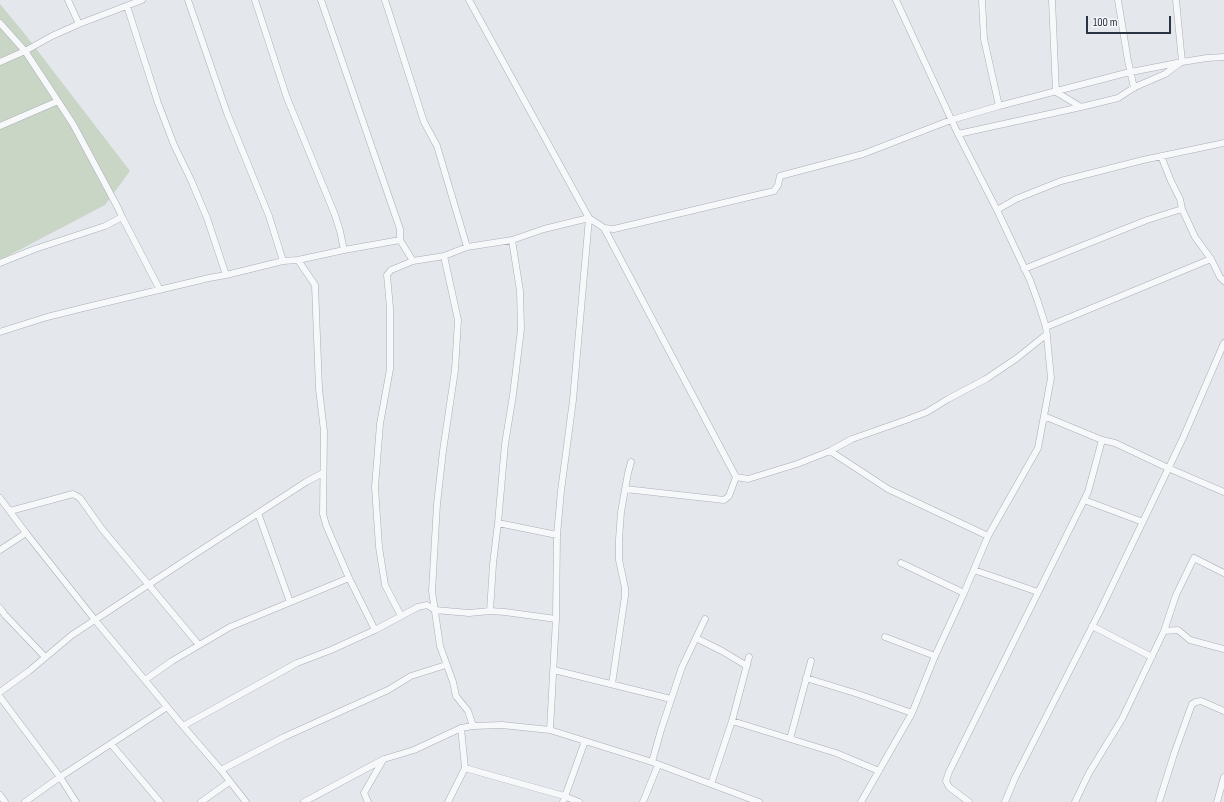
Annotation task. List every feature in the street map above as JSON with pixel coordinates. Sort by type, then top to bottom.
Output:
[{"type":"street","points":[[68,0],[79,24]]},
{"type":"street","points":[[188,0],[227,114],[269,216],[283,261]]},
{"type":"street","points":[[255,0],[287,98],[340,231],[344,250]]},
{"type":"street","points":[[321,0],[400,229],[400,240],[413,261]]},
{"type":"street","points":[[385,0],[424,122],[437,146],[468,247]]},
{"type":"street","points":[[469,0],[589,218],[604,228],[614,229],[774,191],[778,185],[780,176],[862,154],[951,120],[999,106],[1131,72],[1182,62],[1224,57]]},
{"type":"street","points":[[861,802],[912,713],[935,656],[988,536],[1038,448],[1051,378],[1046,330],[1030,280],[997,210],[951,120],[896,0]]},
{"type":"street","points":[[982,0],[984,39],[999,106]]},
{"type":"street","points":[[1052,0],[1054,77],[1056,92]]},
{"type":"street","points":[[1118,0],[1134,88]]},
{"type":"street","points":[[1176,0],[1182,62]]},
{"type":"street","points":[[0,62],[79,24],[138,1]]},
{"type":"street","points":[[127,6],[158,103],[174,145],[207,218],[226,275]]},
{"type":"street","points":[[0,23],[25,51],[73,124],[160,290]]},
{"type":"street","points":[[958,134],[1118,98],[1134,88],[1165,74],[1182,62]]},
{"type":"street","points":[[1056,92],[1081,107]]},
{"type":"street","points":[[0,126],[58,101]]},
{"type":"street","points":[[997,210],[1016,199],[1061,181],[1161,156],[1224,144]]},
{"type":"street","points":[[1161,156],[1195,237],[1211,259],[1220,277],[1224,281]]},
{"type":"street","points":[[1024,269],[1148,220],[1182,209]]},
{"type":"street","points":[[0,263],[35,249],[105,226],[122,217]]},
{"type":"street","points":[[401,616],[385,585],[379,547],[375,487],[380,424],[390,369],[390,308],[387,274],[391,270],[413,261],[444,256],[468,247],[512,240],[544,229],[589,218]]},
{"type":"street","points":[[550,730],[556,619],[557,535],[561,491],[573,400],[589,218]]},
{"type":"street","points":[[604,228],[736,477],[729,496],[724,500],[625,489]]},
{"type":"street","points":[[0,332],[46,317],[209,278],[283,261],[298,260],[400,240]]},
{"type":"street","points":[[490,611],[493,564],[505,444],[521,329],[520,291],[512,240]]},
{"type":"street","points":[[444,256],[458,320],[455,370],[437,504],[432,591],[440,646],[446,659],[446,665],[453,682],[456,696],[468,711],[472,726]]},
{"type":"street","points":[[736,477],[748,479],[797,464],[830,451],[852,439],[927,412],[986,379],[1017,358],[1046,330],[1211,259]]},
{"type":"street","points":[[298,260],[315,285],[319,389],[324,432],[323,514],[326,525],[349,578],[375,630]]},
{"type":"street","points":[[1005,802],[1015,778],[1092,626],[1168,468],[1224,343]]},
{"type":"street","points":[[1044,416],[1102,440],[1115,443],[1224,492]]},
{"type":"street","points":[[970,802],[948,787],[946,781],[1088,492],[1102,440]]},
{"type":"street","points":[[830,451],[888,489],[988,536]]},
{"type":"street","points":[[612,684],[625,596],[625,588],[619,560],[619,539],[625,489],[631,462]]},
{"type":"street","points":[[0,692],[29,671],[72,635],[258,513],[323,473]]},
{"type":"street","points":[[10,511],[73,494],[80,498],[102,529],[199,645]]},
{"type":"street","points":[[0,498],[95,620],[246,802]]},
{"type":"street","points":[[1084,500],[1142,522]]},
{"type":"street","points":[[258,513],[290,602]]},
{"type":"street","points":[[498,523],[557,535]]},
{"type":"street","points":[[0,550],[26,533]]},
{"type":"street","points":[[1076,802],[1089,773],[1122,719],[1152,657],[1164,630],[1176,595],[1194,558],[1224,573]]},
{"type":"street","points":[[900,563],[964,593]]},
{"type":"street","points":[[974,570],[1038,592]]},
{"type":"street","points":[[145,680],[172,661],[230,627],[349,578]]},
{"type":"street","points":[[183,726],[297,663],[331,650],[375,630],[418,607],[427,605],[435,610],[469,613],[490,611],[556,619]]},
{"type":"street","points":[[0,608],[2,616],[45,657]]},
{"type":"street","points":[[643,802],[655,764],[661,730],[671,699],[682,667],[705,619]]},
{"type":"street","points":[[1092,626],[1152,657]]},
{"type":"street","points":[[1164,630],[1178,630],[1190,640],[1224,648]]},
{"type":"street","points":[[885,637],[935,656]]},
{"type":"street","points":[[696,638],[747,666]]},
{"type":"street","points":[[711,784],[732,722],[749,657]]},
{"type":"street","points":[[790,739],[811,662]]},
{"type":"street","points":[[221,770],[284,737],[388,690],[411,676],[446,665]]},
{"type":"street","points":[[554,670],[671,699]]},
{"type":"street","points":[[806,678],[912,713]]},
{"type":"street","points":[[0,697],[60,777],[76,802]]},
{"type":"street","points":[[1159,802],[1192,704],[1201,701],[1224,710]]},
{"type":"street","points":[[25,802],[60,777],[167,707]]},
{"type":"street","points":[[732,722],[836,753],[879,771]]},
{"type":"street","points":[[304,802],[384,759],[414,750],[461,728],[502,725],[550,730],[655,764],[759,802]]},
{"type":"street","points":[[448,802],[465,768],[461,728]]},
{"type":"street","points":[[564,799],[585,741]]},
{"type":"street","points":[[111,744],[160,802]]},
{"type":"street","points":[[368,802],[364,793],[384,759]]},
{"type":"street","points":[[465,768],[564,799],[579,802]]},
{"type":"street","points":[[1217,802],[1224,777]]},
{"type":"street","points":[[201,802],[229,782]]},
{"type":"street","points":[[0,795],[5,802]]},
{"type":"green space","points":[[0,4],[130,171],[105,205],[0,260]]}]
